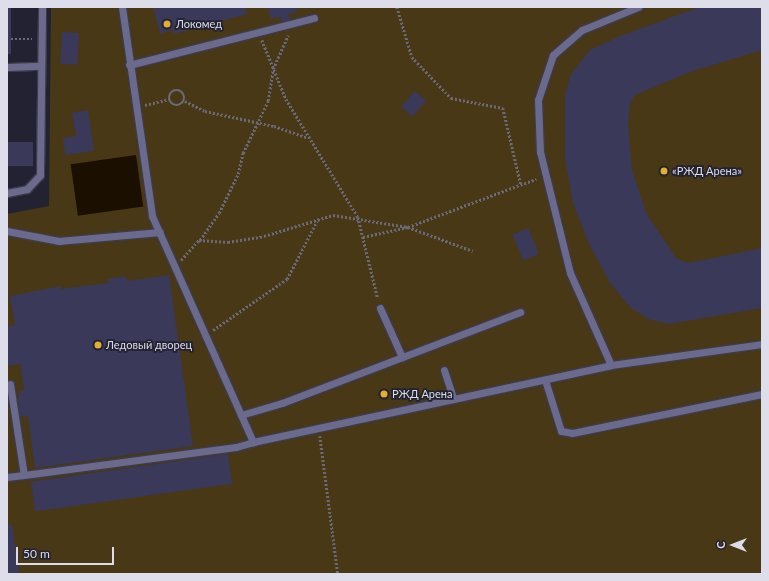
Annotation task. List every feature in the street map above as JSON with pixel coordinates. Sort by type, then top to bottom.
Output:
[{"type":"lane","points":[[7,194],[27,189],[40,175],[42,7]]},
{"type":"lane","points":[[122,7],[135,108],[152,216],[253,442]]},
{"type":"lane","points":[[611,365],[570,273],[544,176],[540,152],[538,100],[553,55],[582,30],[638,7]]},
{"type":"lane","points":[[129,66],[314,18]]},
{"type":"lane","points":[[7,66],[41,66]]},
{"type":"lane","points":[[7,231],[59,241],[160,232]]},
{"type":"lane","points":[[380,308],[402,356]]},
{"type":"lane","points":[[241,415],[282,403],[520,312]]},
{"type":"lane","points":[[7,477],[236,447],[319,426],[611,365],[762,344]]},
{"type":"lane","points":[[444,370],[454,397]]},
{"type":"lane","points":[[545,380],[558,426],[561,430],[572,433],[762,394]]},
{"type":"lane","points":[[10,384],[24,475]]},
{"type":"path","points":[[397,7],[412,57],[451,98],[503,108],[521,185]]},
{"type":"path","points":[[175,266],[199,240],[219,213],[268,101],[273,69],[292,24]]},
{"type":"path","points":[[258,32],[273,69],[307,137],[335,175],[358,217],[380,308]]},
{"type":"path","points":[[11,39],[42,39]]},
{"type":"path","points":[[169,99],[172,92],[178,90],[184,94],[185,101]]},
{"type":"path","points":[[135,108],[169,99]]},
{"type":"path","points":[[169,99],[176,106],[185,101]]},
{"type":"path","points":[[185,101],[205,111],[258,122],[307,137]]},
{"type":"path","points":[[364,237],[408,226],[544,176]]},
{"type":"path","points":[[199,240],[228,242],[264,236],[318,221],[333,215],[358,217],[408,226],[473,251]]},
{"type":"path","points":[[206,336],[287,279],[318,221]]},
{"type":"path","points":[[319,426],[338,574]]},
{"type":"shaded area","name":"РЖД Арена","points":[[51,7],[762,7],[762,574],[7,574],[7,214],[49,206]]},
{"type":"shaded area","points":[[136,155],[143,206],[78,216],[71,164]]},
{"type":"building","points":[[7,7],[11,7],[11,54],[7,54]]},
{"type":"building","points":[[153,7],[245,7],[247,14],[174,34],[173,30],[160,34]]},
{"type":"building","points":[[268,7],[296,7],[297,12],[288,14],[290,20],[282,22],[280,17],[271,19]]},
{"type":"building","points":[[700,7],[762,7],[762,50],[690,72],[635,95],[630,104],[628,122],[632,170],[647,215],[677,259],[689,263],[762,248],[762,308],[669,324],[648,319],[631,308],[610,283],[589,244],[573,203],[565,160],[565,94],[571,74],[590,50],[620,36]]},
{"type":"building","points":[[62,32],[79,33],[77,65],[60,64]]},
{"type":"building","points":[[415,91],[426,101],[412,117],[401,107]]},
{"type":"building","points":[[88,110],[94,151],[65,155],[63,138],[76,136],[72,113]]},
{"type":"building","points":[[7,142],[33,142],[33,166],[7,166]]},
{"type":"building","points":[[528,228],[539,254],[523,260],[512,235]]},
{"type":"building","points":[[169,275],[193,446],[35,468],[28,417],[18,416],[19,391],[24,390],[20,364],[7,366],[7,326],[15,325],[10,296],[61,286],[61,289],[108,283],[107,279],[126,276],[127,281]]},
{"type":"building","points":[[228,454],[232,484],[35,511],[31,482]]},
{"type":"building","points":[[12,524],[19,574],[7,574],[7,525]]},
{"type":"place","name":"Локомед","points":[[167,24]]},
{"type":"place","name":"«РЖД Арена»","points":[[664,171]]},
{"type":"place","name":"Ледовый дворец","points":[[98,345]]},
{"type":"place","name":"РЖД Арена","points":[[384,394]]}]
